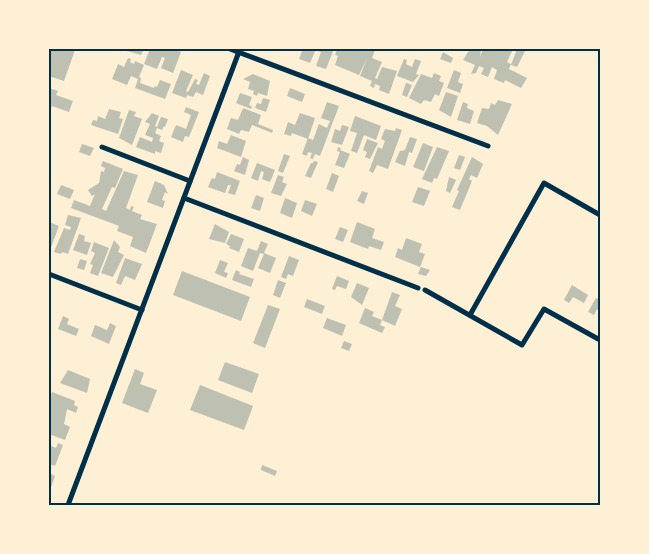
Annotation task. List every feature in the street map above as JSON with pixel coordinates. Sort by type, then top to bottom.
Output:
[{"type":"street","points":[[230,49],[240,50],[488,146]]},
{"type":"street","points":[[68,505],[240,50]]},
{"type":"street","points":[[102,147],[190,181]]},
{"type":"street","points":[[470,315],[544,183],[600,215]]},
{"type":"street","points":[[184,198],[418,288]]},
{"type":"street","points":[[49,274],[142,310]]},
{"type":"street","points":[[425,290],[522,345],[544,309],[600,340]]},
{"type":"building","points":[[49,49],[75,50],[64,81],[49,76]]},
{"type":"building","points":[[120,49],[144,49],[141,55]]},
{"type":"building","points":[[150,49],[173,49],[181,52],[173,73],[161,68],[165,58],[162,57],[157,69],[144,64]]},
{"type":"building","points":[[303,49],[316,49],[310,63],[299,59]]},
{"type":"building","points":[[319,49],[334,49],[326,69],[316,66],[321,52],[318,51]]},
{"type":"building","points":[[337,49],[375,50],[372,58],[382,62],[375,78],[377,79],[382,67],[397,71],[389,94],[379,90],[380,86],[375,84],[374,88],[370,86],[372,81],[360,76],[367,58],[359,75],[335,65],[338,56],[335,55]]},
{"type":"building","points":[[470,49],[481,49],[480,57],[483,49],[513,49],[507,62],[511,64],[509,69],[527,78],[521,88],[505,80],[504,83],[494,79],[497,70],[492,67],[488,77],[481,74],[484,68],[479,66],[476,73],[471,74],[475,65],[463,60]]},
{"type":"building","points":[[517,49],[525,51],[517,67],[511,65]]},
{"type":"building","points":[[443,52],[453,58],[451,63],[440,59]]},
{"type":"building","points":[[128,58],[134,64],[135,61],[144,65],[139,77],[141,78],[140,83],[154,88],[155,86],[157,87],[160,80],[171,84],[165,99],[135,88],[138,79],[131,76],[127,85],[112,79],[118,64],[124,67]]},
{"type":"building","points":[[404,59],[407,60],[406,64],[412,67],[415,59],[421,61],[416,74],[419,75],[413,82],[397,76]]},
{"type":"building","points":[[181,70],[193,75],[186,91],[188,92],[195,79],[198,80],[196,84],[199,85],[204,73],[210,76],[203,95],[196,92],[193,97],[187,95],[186,98],[172,93]]},
{"type":"building","points":[[454,70],[461,73],[458,82],[463,84],[460,93],[447,88]]},
{"type":"building","points":[[434,73],[441,76],[439,81],[444,83],[439,96],[435,94],[431,102],[424,100],[421,104],[409,98],[421,74],[432,78]]},
{"type":"building","points":[[253,74],[270,81],[267,96],[258,93],[257,96],[253,94],[254,91],[248,89],[250,82],[243,79]]},
{"type":"building","points":[[406,83],[412,85],[407,97],[402,95]]},
{"type":"building","points":[[49,88],[58,91],[56,95],[73,101],[69,112],[52,106],[49,114]]},
{"type":"building","points":[[290,88],[305,94],[302,102],[287,96]]},
{"type":"building","points":[[446,92],[458,96],[451,117],[439,110]]},
{"type":"building","points":[[240,93],[252,97],[249,105],[252,106],[251,109],[236,103]]},
{"type":"building","points":[[263,98],[270,100],[266,112],[255,108],[257,103],[261,104]]},
{"type":"building","points":[[498,100],[512,104],[498,135],[487,126],[477,123],[482,108],[489,109],[491,103],[495,105]]},
{"type":"building","points":[[327,102],[339,106],[320,156],[315,154],[313,159],[310,158],[312,153],[308,152],[307,156],[302,154],[308,138],[313,140],[319,124],[327,128],[330,121],[321,118]]},
{"type":"building","points":[[463,102],[468,104],[467,108],[474,111],[470,124],[457,120]]},
{"type":"building","points":[[186,107],[199,112],[189,137],[185,136],[183,142],[171,137],[176,125],[186,129],[191,115],[184,112]]},
{"type":"building","points":[[243,108],[261,115],[258,124],[273,130],[272,133],[252,125],[249,132],[241,130],[239,134],[227,129],[231,118],[238,120]]},
{"type":"building","points":[[109,109],[121,112],[119,118],[123,119],[118,134],[91,125],[93,120],[97,121],[98,116],[105,119]]},
{"type":"building","points":[[129,110],[136,112],[134,116],[142,119],[132,145],[119,138]]},
{"type":"building","points":[[152,113],[159,116],[155,126],[157,127],[161,117],[168,119],[165,127],[162,130],[157,128],[155,133],[161,136],[159,141],[164,143],[161,153],[155,151],[155,154],[136,147],[140,137],[152,142],[153,138],[145,135],[150,124],[145,122]]},
{"type":"building","points":[[300,113],[315,118],[308,139],[292,133],[291,136],[284,134],[288,122],[295,125]]},
{"type":"building","points":[[355,116],[381,126],[376,140],[364,135],[357,153],[351,151],[357,133],[350,131]]},
{"type":"building","points":[[342,125],[349,127],[342,145],[331,142],[335,129],[340,131]]},
{"type":"building","points":[[396,128],[402,130],[388,169],[377,165],[373,173],[369,171],[378,147],[382,149],[385,141],[381,139],[385,129],[395,131]]},
{"type":"building","points":[[231,135],[246,141],[241,157],[217,148],[219,141],[227,144]]},
{"type":"building","points":[[410,137],[417,139],[412,153],[409,152],[405,166],[395,162],[400,151],[405,150]]},
{"type":"building","points":[[367,139],[378,143],[370,159],[365,157],[367,152],[363,150]]},
{"type":"building","points":[[423,143],[433,147],[424,171],[413,167]]},
{"type":"building","points":[[82,144],[94,148],[90,156],[79,152]]},
{"type":"building","points":[[338,147],[341,148],[340,150],[350,154],[344,168],[335,165],[340,152],[337,151]]},
{"type":"building","points":[[437,147],[449,151],[437,179],[434,178],[432,183],[422,179]]},
{"type":"building","points":[[284,154],[290,156],[283,173],[278,171]]},
{"type":"building","points":[[459,155],[465,157],[460,170],[454,168]]},
{"type":"building","points":[[243,157],[249,160],[245,175],[234,171],[237,164],[240,165]]},
{"type":"building","points":[[472,157],[483,164],[477,178],[471,175],[469,179],[472,181],[460,210],[452,207],[459,191],[457,190]]},
{"type":"building","points":[[103,161],[123,169],[115,188],[112,187],[102,209],[106,211],[124,171],[138,175],[126,208],[130,210],[131,206],[134,207],[132,211],[142,215],[140,219],[157,224],[146,253],[130,246],[133,237],[117,231],[119,226],[71,208],[74,200],[90,206],[95,194],[92,196],[88,190],[99,183],[101,171],[104,172],[105,168],[101,166]]},
{"type":"building","points":[[314,161],[318,162],[311,178],[305,176],[311,163]]},
{"type":"building","points":[[257,163],[275,170],[270,182],[262,179],[264,172],[261,171],[258,181],[251,178]]},
{"type":"building","points":[[217,172],[240,181],[235,195],[228,193],[231,185],[228,185],[225,193],[208,187],[212,178],[215,179]]},
{"type":"building","points":[[332,173],[339,176],[333,192],[326,189]]},
{"type":"building","points":[[278,175],[284,177],[282,182],[287,184],[281,196],[271,193]]},
{"type":"building","points":[[449,177],[456,180],[450,193],[446,191]]},
{"type":"building","points":[[155,181],[164,185],[168,194],[165,192],[162,200],[165,201],[163,208],[147,202]]},
{"type":"building","points":[[61,185],[74,190],[70,199],[57,194]]},
{"type":"building","points":[[418,187],[430,191],[424,206],[412,202]]},
{"type":"building","points":[[362,191],[368,193],[364,204],[357,201]]},
{"type":"building","points":[[256,195],[264,198],[260,211],[251,208]]},
{"type":"building","points":[[285,198],[297,203],[292,218],[280,213]]},
{"type":"building","points":[[305,200],[317,204],[312,216],[301,211]]},
{"type":"building","points":[[68,215],[81,218],[68,254],[62,252],[61,254],[54,252],[64,228],[70,230],[71,227],[65,225]]},
{"type":"building","points":[[49,222],[59,226],[50,250],[49,250]]},
{"type":"building","points":[[357,222],[375,229],[372,238],[384,242],[381,250],[369,246],[368,249],[350,242]]},
{"type":"building","points":[[215,224],[229,232],[225,243],[209,239]]},
{"type":"building","points":[[340,227],[348,230],[343,242],[335,239]]},
{"type":"building","points":[[79,234],[85,236],[84,241],[91,243],[87,255],[73,250]]},
{"type":"building","points":[[231,234],[244,239],[239,252],[229,248],[230,246],[226,244]]},
{"type":"building","points":[[406,238],[422,244],[419,252],[425,254],[420,267],[395,257],[398,248],[402,250]]},
{"type":"building","points":[[114,240],[120,247],[118,252],[124,255],[113,277],[101,273]]},
{"type":"building","points":[[261,241],[268,244],[264,253],[276,258],[270,273],[258,268],[264,254],[260,253],[253,271],[241,266],[248,248],[257,251]]},
{"type":"building","points":[[94,242],[109,248],[98,276],[90,273],[93,265],[90,264],[95,253],[91,251]]},
{"type":"building","points":[[289,256],[299,260],[293,276],[288,274],[286,279],[281,277]]},
{"type":"building","points":[[125,258],[142,264],[135,280],[125,276],[121,285],[116,283]]},
{"type":"building","points":[[80,259],[87,261],[84,270],[77,268]]},
{"type":"building","points":[[220,260],[228,263],[224,272],[228,273],[226,278],[215,273]]},
{"type":"building","points":[[421,267],[430,270],[426,276],[418,274]]},
{"type":"building","points":[[236,270],[240,272],[239,274],[254,279],[251,287],[232,280]]},
{"type":"building","points":[[182,271],[250,297],[241,321],[173,295]]},
{"type":"building","points":[[337,276],[349,281],[346,289],[337,286],[335,290],[332,289]]},
{"type":"building","points":[[278,280],[286,283],[280,298],[273,295]]},
{"type":"building","points":[[357,283],[369,288],[362,305],[351,297]]},
{"type":"building","points":[[572,285],[588,295],[584,303],[573,297],[569,303],[564,300]]},
{"type":"building","points":[[392,292],[400,295],[395,306],[402,309],[395,326],[382,320]]},
{"type":"building","points":[[596,298],[600,300],[600,311],[597,309],[594,315],[588,312]]},
{"type":"building","points":[[307,299],[325,306],[322,314],[304,307]]},
{"type":"building","points":[[268,305],[280,309],[265,348],[253,343]]},
{"type":"building","points":[[365,308],[374,312],[372,316],[382,320],[380,325],[385,327],[382,333],[359,323]]},
{"type":"building","points":[[63,316],[69,319],[67,324],[79,329],[76,336],[58,329]]},
{"type":"building","points":[[327,318],[346,325],[342,336],[323,328]]},
{"type":"building","points":[[110,323],[116,326],[109,344],[91,336],[95,325],[107,330]]},
{"type":"building","points":[[344,341],[352,344],[349,351],[341,348]]},
{"type":"building","points":[[225,362],[259,374],[252,393],[218,380]]},
{"type":"building","points":[[135,369],[144,373],[140,384],[157,390],[148,413],[122,403]]},
{"type":"building","points":[[68,370],[90,379],[87,393],[60,383]]},
{"type":"building","points":[[200,385],[253,406],[244,430],[190,410]]},
{"type":"building","points":[[52,392],[75,401],[74,405],[78,407],[76,413],[67,409],[64,424],[70,427],[65,440],[49,434],[49,400]]},
{"type":"building","points":[[58,443],[63,445],[55,466],[49,464],[49,445],[56,448]]},
{"type":"building","points":[[262,465],[277,471],[275,476],[261,470]]},
{"type":"building","points":[[49,473],[55,476],[49,493]]}]
